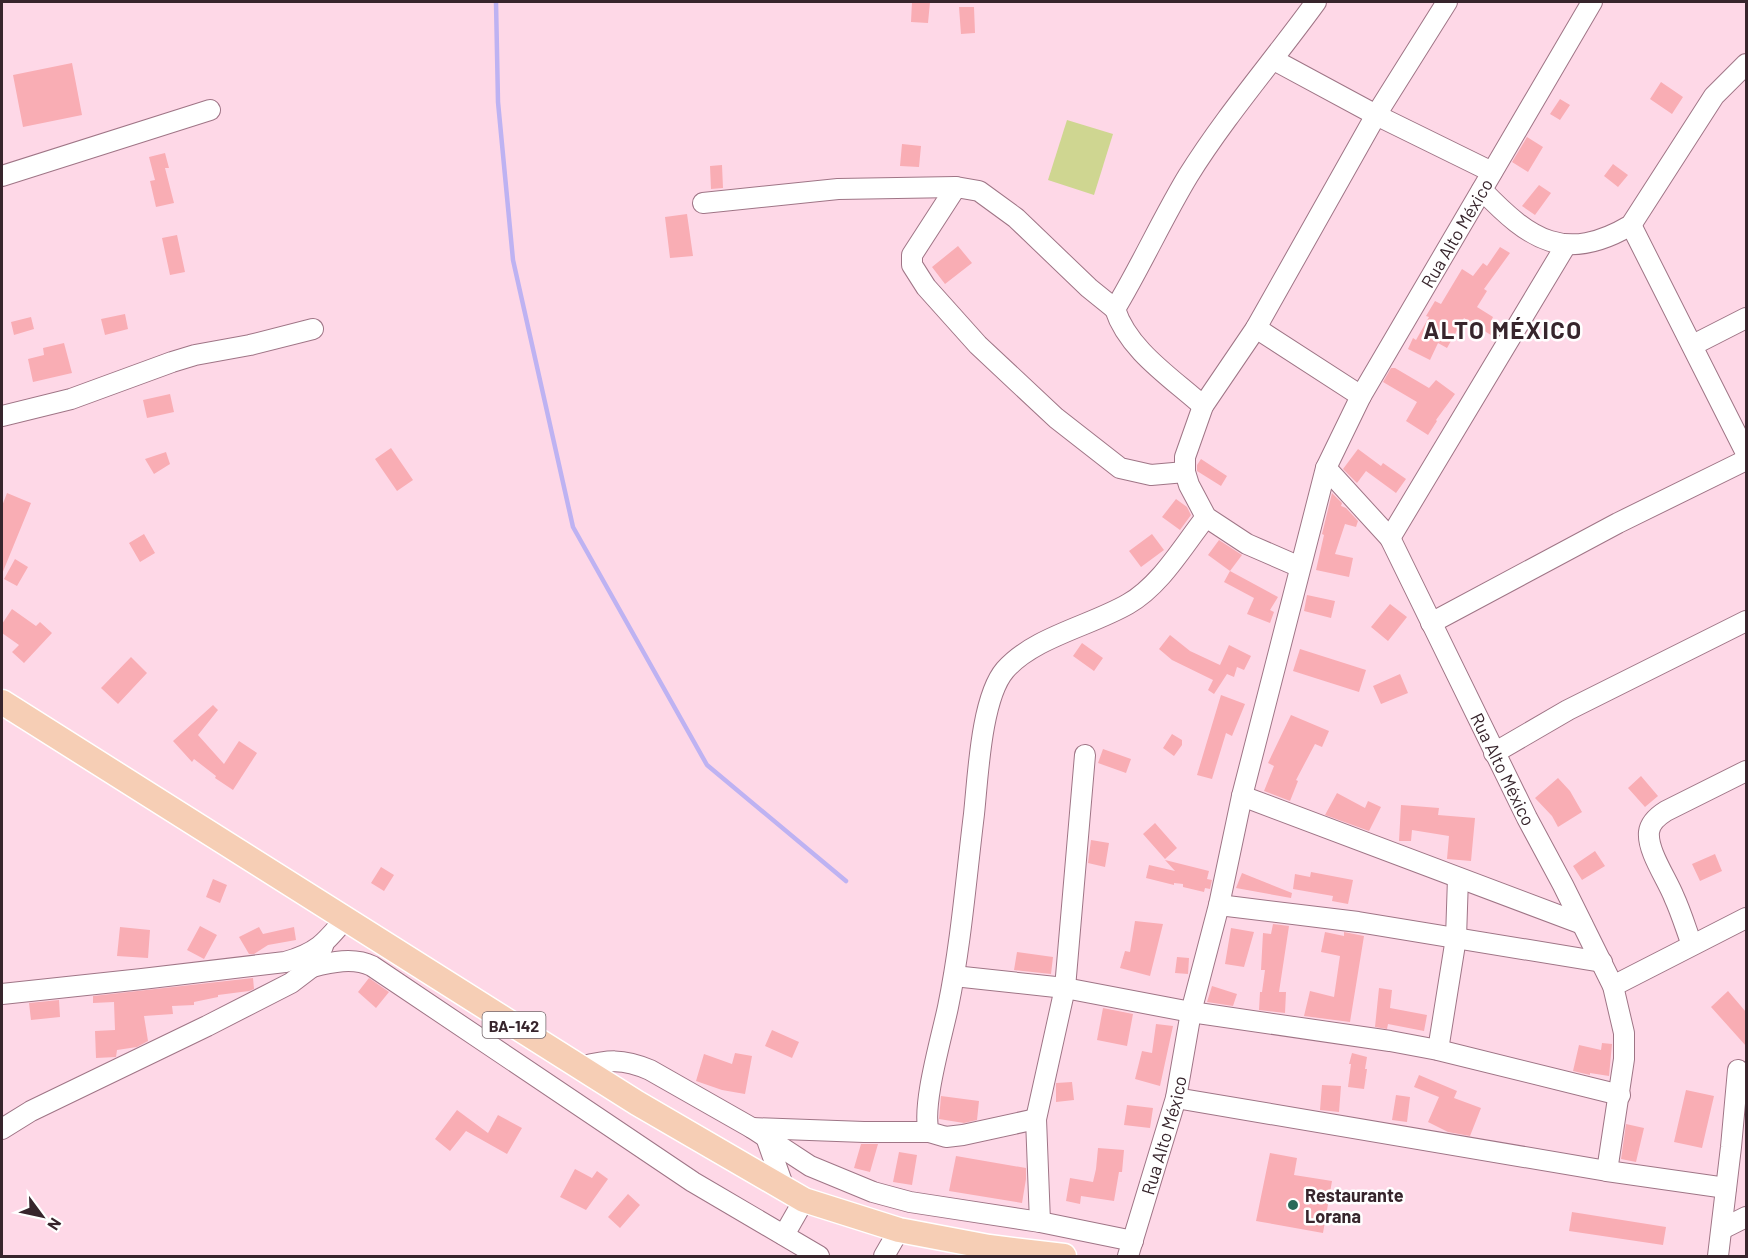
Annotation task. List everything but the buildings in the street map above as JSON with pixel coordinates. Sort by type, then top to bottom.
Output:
[{"type":"main road","name":"BA-142","points":[[2,702],[616,1090],[794,1194],[899,1230],[996,1252],[1064,1257]]},
{"type":"street","points":[[1115,309],[1188,176],[1238,103],[1274,60],[1316,2]]},
{"type":"street","points":[[1300,567],[1247,544],[1206,517],[1189,485],[1185,472],[1185,457],[1189,440],[1203,406],[1256,328],[1376,115],[1447,2]]},
{"type":"street","name":"Rua Alto México","points":[[1130,1249],[1176,1098],[1191,1012],[1219,905],[1242,796],[1326,468],[1361,396],[1592,2]]},
{"type":"street","points":[[1274,60],[1376,115],[1492,172]]},
{"type":"street","points":[[1482,190],[1518,226],[1540,238],[1566,245],[1610,237],[1631,225],[1714,96],[1746,64]]},
{"type":"street","points":[[2,176],[210,110]]},
{"type":"street","points":[[956,187],[912,255],[912,265],[926,287],[978,345],[1056,418],[1120,468],[1151,475],[1185,472]]},
{"type":"street","points":[[703,203],[838,189],[956,187],[979,191],[1016,218],[1089,288],[1115,309],[1120,325],[1146,355],[1203,406]]},
{"type":"street","points":[[1631,225],[1746,453]]},
{"type":"street","points":[[1390,538],[1566,245]]},
{"type":"street","points":[[1693,345],[1746,318]]},
{"type":"street","points":[[1256,328],[1361,396]]},
{"type":"street","points":[[2,416],[71,399],[195,355],[250,345],[313,329]]},
{"type":"street","points":[[1431,623],[1618,523],[1746,460]]},
{"type":"street","name":"Rua Alto México","points":[[1326,468],[1390,538],[1494,753],[1613,986],[1624,1033],[1624,1059],[1606,1171]]},
{"type":"street","points":[[929,1132],[927,1109],[954,976],[982,744],[996,682],[1013,663],[1034,648],[1130,604],[1159,579],[1206,517]]},
{"type":"street","points":[[1494,753],[1568,710],[1746,621]]},
{"type":"street","points":[[1040,1222],[1036,1119],[1065,988],[1085,755]]},
{"type":"street","points":[[1692,945],[1674,895],[1657,862],[1649,839],[1649,830],[1654,820],[1665,811],[1746,771]]},
{"type":"street","points":[[1242,796],[1582,924]]},
{"type":"street","points":[[1438,1050],[1456,938],[1458,878]]},
{"type":"street","points":[[1219,905],[1358,922],[1602,962]]},
{"type":"street","points":[[1613,986],[1746,918]]},
{"type":"street","points":[[312,967],[323,945],[345,919]]},
{"type":"street","points":[[2,994],[272,965],[299,958],[323,945]]},
{"type":"street","points":[[2,1129],[32,1111],[291,983],[312,967],[335,961],[366,963],[693,1182],[819,1257]]},
{"type":"street","points":[[954,976],[1065,988],[1191,1012],[1390,1041],[1438,1050],[1620,1095]]},
{"type":"street","points":[[508,1057],[526,1033]]},
{"type":"street","points":[[580,1067],[616,1060],[634,1063],[759,1132],[810,1166],[873,1192],[910,1202],[1040,1222],[1130,1249]]},
{"type":"street","points":[[1718,1257],[1738,1070]]},
{"type":"street","points":[[598,1117],[616,1090]]},
{"type":"street","points":[[1176,1098],[1606,1171],[1726,1188]]},
{"type":"street","points":[[759,1132],[929,1132],[946,1137],[1036,1119]]},
{"type":"street","points":[[759,1132],[794,1194],[784,1235]]},
{"type":"street","points":[[1722,1228],[1746,1217]]},
{"type":"street","points":[[884,1257],[899,1230]]},
{"type":"green space","points":[[1067,120],[1113,134],[1094,195],[1048,180]]},
{"type":"waterway","points":[[496,2],[498,102],[513,260],[573,527],[707,765],[846,881]]},
{"type":"place","name":"Restaurante Lorana","points":[[1293,1205]]},
{"type":"district","name":"ALTO MÉXICO","points":[[1503,329]]}]
